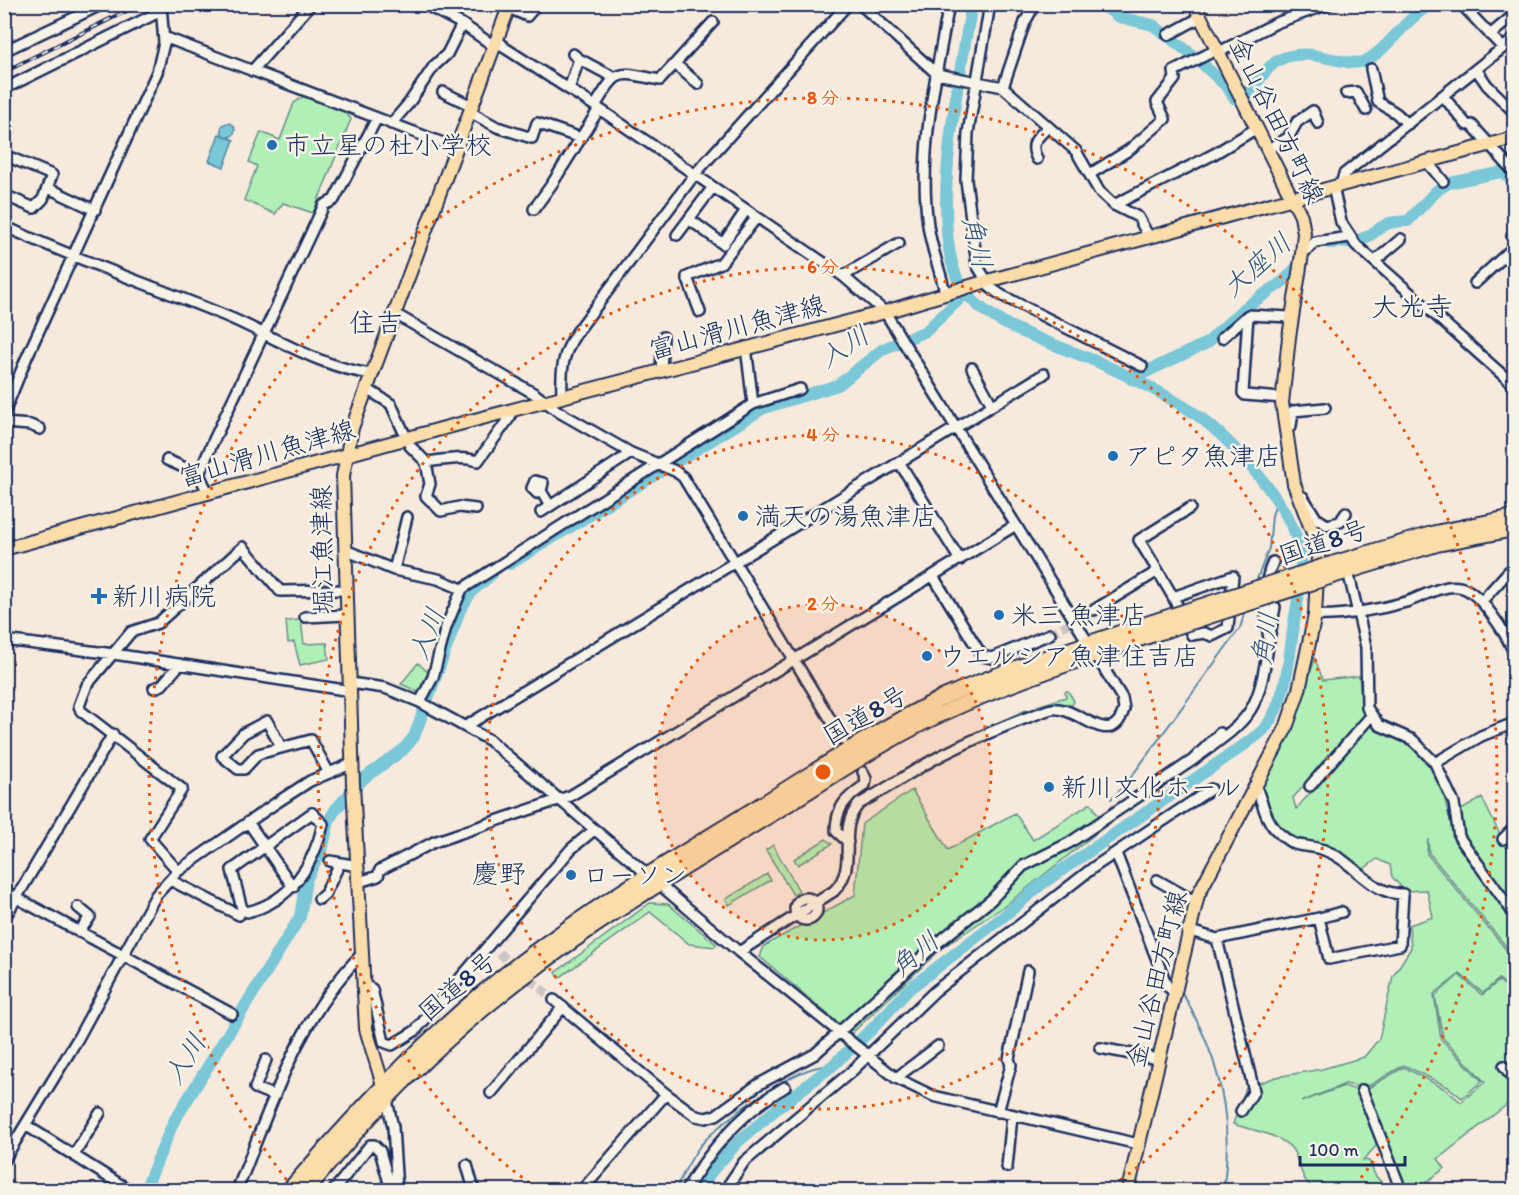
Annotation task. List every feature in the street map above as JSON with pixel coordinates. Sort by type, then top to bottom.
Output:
[{"type":"highway","name":"国道8号","points":[[289,1191],[383,1085],[441,1029],[505,976],[563,933],[654,880],[867,740],[938,700],[977,683],[1092,650],[1435,532],[1515,518]]},
{"type":"highway","name":"国道8号","points":[[1327,571],[1348,571],[1437,544],[1515,529]]},
{"type":"highway","name":"国道8号","points":[[307,1191],[387,1100],[444,1043],[518,982],[654,880]]},
{"type":"main road","name":"金山谷田方町線","points":[[1128,1191],[1187,930],[1196,902],[1206,877],[1256,787],[1292,712],[1315,615],[1318,556],[1316,541],[1298,498],[1285,430],[1283,398],[1302,254],[1304,233],[1301,216],[1194,4]]},
{"type":"main road","name":"堀江魚津線","points":[[383,1085],[366,1029],[346,615],[343,476],[352,428],[510,6]]},
{"type":"main road","name":"富山滑川魚津線","points":[[4,549],[346,454],[885,312],[986,281],[1515,138]]},
{"type":"street","points":[[4,51],[103,4]]},
{"type":"street","points":[[252,71],[311,4]]},
{"type":"street","points":[[424,4],[496,42],[597,107],[843,276],[885,312],[1122,698],[1124,709],[1115,724],[1105,728],[1095,727],[1076,713],[1051,709],[946,753],[859,804],[851,813],[847,875],[843,883],[739,952]]},
{"type":"street","points":[[510,6],[527,16],[537,4]]},
{"type":"street","points":[[562,396],[561,369],[566,349],[695,174],[848,4]]},
{"type":"street","points":[[860,4],[939,75],[1003,87],[1076,151],[1099,191],[1114,205],[1138,217],[1149,237]]},
{"type":"street","points":[[947,292],[928,227],[925,191],[928,128],[939,75],[949,4]]},
{"type":"street","points":[[990,4],[968,133],[966,180],[974,252],[978,265],[986,281],[1000,296],[1142,366]]},
{"type":"street","points":[[1003,87],[1025,22],[1035,4]]},
{"type":"street","points":[[1461,4],[1503,48]]},
{"type":"street","points":[[4,413],[157,72],[165,37],[162,5]]},
{"type":"street","points":[[4,89],[151,16],[162,5]]},
{"type":"street","points":[[1090,174],[1129,150],[1165,119],[1157,102],[1175,79],[1174,71],[1276,23],[1327,5]]},
{"type":"street","points":[[1490,35],[1515,15]]},
{"type":"street","points":[[1168,35],[1201,17]]},
{"type":"street","points":[[534,209],[581,138],[613,77],[621,73],[660,80],[713,22]]},
{"type":"street","points":[[391,124],[409,103],[434,66],[447,54],[462,24]]},
{"type":"street","points":[[165,37],[456,148]]},
{"type":"street","points":[[1515,39],[1344,174],[1337,186],[1341,222],[1349,237],[1515,385]]},
{"type":"street","points":[[569,89],[576,56],[613,77]]},
{"type":"street","points":[[675,64],[698,84]]},
{"type":"street","points":[[1371,69],[1378,102],[1408,124]]},
{"type":"street","points":[[1476,69],[1487,85],[1515,112]]},
{"type":"street","points":[[443,92],[497,127],[532,138],[537,123],[581,138]]},
{"type":"street","points":[[1346,93],[1356,92],[1365,110],[1378,102]]},
{"type":"street","points":[[1443,96],[1515,172]]},
{"type":"street","points":[[1268,149],[1288,138],[1297,122],[1312,111],[1318,123]]},
{"type":"street","points":[[200,474],[324,205],[334,200],[377,118]]},
{"type":"street","points":[[1037,159],[1032,150],[1033,142],[1048,127]]},
{"type":"street","points":[[1114,205],[1214,154],[1257,128]]},
{"type":"street","points":[[4,155],[52,175],[44,199],[33,208],[4,195]]},
{"type":"street","points":[[1427,162],[1443,181]]},
{"type":"street","points":[[677,235],[713,187]]},
{"type":"street","points":[[48,188],[95,210]]},
{"type":"street","points":[[689,219],[723,244],[746,210]]},
{"type":"street","points":[[700,312],[687,277],[721,263],[757,217]]},
{"type":"street","points":[[4,226],[73,258],[107,268],[348,371],[372,374]]},
{"type":"street","points":[[1302,254],[1315,242],[1349,237]]},
{"type":"street","points":[[1375,261],[1401,239]]},
{"type":"street","points":[[843,276],[899,243]]},
{"type":"street","points":[[1475,283],[1515,247]]},
{"type":"street","points":[[395,314],[631,453],[675,471],[691,489],[843,740]]},
{"type":"street","points":[[1222,338],[1248,315],[1292,317]]},
{"type":"street","points":[[1248,315],[1243,393],[1283,398]]},
{"type":"street","points":[[661,370],[663,337]]},
{"type":"street","points":[[746,347],[753,404]]},
{"type":"street","points":[[972,368],[992,405]]},
{"type":"street","points":[[466,726],[1044,374]]},
{"type":"street","points":[[367,389],[391,404],[410,446],[426,462],[430,484],[426,496],[441,511],[459,507],[476,509]]},
{"type":"street","points":[[420,702],[433,677],[446,627],[462,589],[753,404],[800,389]]},
{"type":"street","points":[[1285,430],[1291,426],[1293,411],[1325,408]]},
{"type":"street","points":[[426,462],[453,461],[464,457],[478,461],[510,417],[510,410]]},
{"type":"street","points":[[4,423],[30,425],[40,429]]},
{"type":"street","points":[[540,512],[631,453]]},
{"type":"street","points":[[166,460],[200,474],[208,493]]},
{"type":"street","points":[[899,462],[960,560]]},
{"type":"street","points":[[541,491],[550,506]]},
{"type":"street","points":[[1298,498],[1304,497],[1316,518],[1327,525],[1340,522],[1346,513]]},
{"type":"street","points":[[1173,597],[1233,576],[1228,628],[1212,636],[1204,633],[1192,635],[1173,597],[1139,540],[1190,508]]},
{"type":"street","points":[[394,570],[407,517]]},
{"type":"street","points":[[359,882],[378,876],[380,870],[434,842],[560,800],[794,661],[1016,525]]},
{"type":"street","points":[[178,871],[150,838],[182,789],[81,711],[79,705],[87,685],[131,632],[158,623],[243,548],[280,591],[345,590]]},
{"type":"street","points":[[345,550],[394,570],[438,579],[462,589]]},
{"type":"street","points":[[1269,640],[1265,611],[1267,573],[1273,562]]},
{"type":"street","points":[[1094,610],[1158,571]]},
{"type":"street","points":[[1348,571],[1366,647],[1367,708],[1371,717],[1379,725],[1413,740],[1435,763],[1454,803],[1459,837],[1515,914]]},
{"type":"street","points":[[1481,602],[1509,571]]},
{"type":"street","points":[[933,576],[982,656],[992,658],[1050,634]]},
{"type":"street","points":[[1315,615],[1404,603],[1450,587],[1468,590],[1481,602],[1515,653]]},
{"type":"street","points":[[554,1000],[666,1094],[696,1116],[706,1118],[716,1115],[759,1084],[815,1054],[934,945],[991,900],[1023,866],[1069,843],[1193,760],[1240,725],[1255,706],[1261,689],[1275,607]]},
{"type":"street","points":[[305,617],[346,615]]},
{"type":"street","points":[[4,640],[351,687],[386,688],[420,702],[489,740],[739,952],[838,1034],[896,1078],[933,1096],[1138,1144]]},
{"type":"street","points":[[154,688],[162,685],[180,664]]},
{"type":"street","points":[[1310,786],[1371,717]]},
{"type":"street","points":[[281,747],[267,721],[244,733],[222,756],[238,769],[244,769],[258,754],[311,740],[329,773]]},
{"type":"street","points":[[1435,763],[1481,736],[1515,723]]},
{"type":"street","points":[[1193,760],[1220,733]]},
{"type":"street","points":[[4,919],[113,734]]},
{"type":"street","points":[[4,1160],[27,1126],[156,895],[178,871],[248,822],[310,781],[353,764]]},
{"type":"street","points":[[848,842],[836,831],[836,816],[847,798],[865,785],[866,779],[863,772]]},
{"type":"street","points":[[1256,787],[1267,818],[1275,829],[1296,846],[1326,850],[1384,892],[1403,894],[1400,945],[1329,960],[1319,918]]},
{"type":"street","points":[[725,1191],[744,1162],[866,1056],[957,972],[1116,853],[1211,789]]},
{"type":"street","points":[[312,813],[323,824],[315,851],[293,887],[265,908],[247,912],[242,909],[232,870],[265,846],[312,813]]},
{"type":"street","points":[[248,822],[293,887]]},
{"type":"street","points":[[1503,839],[1515,828]]},
{"type":"street","points":[[364,985],[372,989],[376,998],[384,1042],[392,1045],[415,1031],[571,849],[594,830]]},
{"type":"street","points":[[1116,853],[1167,986],[1174,987]]},
{"type":"street","points":[[330,861],[358,866]]},
{"type":"street","points":[[319,899],[325,894],[340,863]]},
{"type":"street","points":[[170,880],[239,915]]},
{"type":"street","points":[[1157,880],[1196,902]]},
{"type":"street","points":[[4,891],[232,1014]]},
{"type":"street","points":[[78,907],[90,917],[79,932]]},
{"type":"street","points":[[1187,930],[1217,939],[1342,912]]},
{"type":"street","points":[[1217,939],[1254,1091],[1241,1111]]},
{"type":"street","points":[[490,945],[499,953]]},
{"type":"street","points":[[237,1191],[301,1034],[340,978],[362,954]]},
{"type":"street","points":[[998,1112],[1011,1065],[1009,1059],[1028,971]]},
{"type":"street","points":[[491,1093],[563,1007]]},
{"type":"street","points":[[896,1078],[938,1046]]},
{"type":"street","points":[[1100,1048],[1158,1059]]},
{"type":"street","points":[[266,1060],[255,1088],[275,1096]]},
{"type":"street","points":[[1504,1066],[1515,1080]]},
{"type":"street","points":[[383,1085],[393,1127],[397,1191]]},
{"type":"street","points":[[686,1191],[716,1145],[732,1127],[767,1098],[785,1087]]},
{"type":"street","points":[[1362,1090],[1401,1191]]},
{"type":"street","points":[[582,1191],[666,1094]]},
{"type":"street","points":[[74,1155],[100,1113]]},
{"type":"street","points":[[1007,1167],[1012,1116]]},
{"type":"street","points":[[27,1126],[129,1191]]},
{"type":"street","points":[[4,1138],[14,1146]]},
{"type":"street","points":[[334,1191],[351,1166],[370,1145],[374,1145],[380,1151],[391,1191]]},
{"type":"street","points":[[467,1165],[474,1191]]},
{"type":"green space","points":[[304,96],[344,111],[351,119],[313,213],[283,203],[275,214],[244,200],[257,166],[249,162],[261,132],[280,140],[294,103]]},
{"type":"green space","points":[[301,620],[304,644],[327,643],[329,659],[300,665],[294,642],[288,643],[286,621]]},
{"type":"green space","points":[[1315,659],[1323,680],[1359,676],[1364,718],[1293,798],[1296,809],[1372,723],[1415,749],[1424,759],[1439,782],[1449,817],[1482,798],[1510,855],[1514,858],[1514,956],[1429,853],[1428,839],[1427,854],[1514,959],[1514,991],[1499,979],[1483,993],[1460,974],[1434,994],[1441,1039],[1482,1081],[1462,1098],[1448,1087],[1404,1065],[1365,1088],[1345,1084],[1301,1102],[1344,1086],[1362,1092],[1404,1067],[1445,1089],[1461,1102],[1485,1082],[1443,1038],[1435,996],[1459,975],[1482,995],[1499,981],[1514,993],[1514,1099],[1438,1159],[1445,1168],[1416,1190],[1406,1190],[1381,1141],[1363,1160],[1369,1161],[1375,1175],[1388,1190],[1323,1190],[1310,1186],[1295,1153],[1287,1144],[1273,1136],[1233,1124],[1246,1088],[1276,1077],[1322,1069],[1364,1057],[1379,1039],[1393,976],[1411,948],[1409,925],[1433,917],[1427,890],[1405,891],[1392,877],[1390,865],[1377,859],[1361,871],[1325,844],[1299,840],[1279,826],[1269,814],[1261,791],[1268,771],[1291,727]]},
{"type":"green space","points":[[418,663],[431,675],[421,693],[401,684]]},
{"type":"green space","points":[[1068,691],[1074,701],[1071,707],[1056,705],[1038,709],[1037,706],[1066,697],[1065,692]]},
{"type":"green space","points":[[1026,710],[1027,713],[956,744],[954,742]]},
{"type":"green space","points":[[912,790],[948,850],[1015,813],[1033,840],[1091,803],[1105,826],[1006,905],[942,948],[851,1034],[760,957],[764,946],[855,895],[862,824]]},
{"type":"green space","points":[[826,839],[832,844],[798,865],[794,859]]},
{"type":"green space","points":[[773,845],[799,891],[793,895],[766,850]]},
{"type":"green space","points":[[767,874],[771,880],[729,905],[726,899]]},
{"type":"green space","points":[[650,903],[668,904],[716,944],[715,947],[689,944],[650,912],[559,978],[556,972]]},
{"type":"water","points":[[228,123],[233,125],[235,130],[233,135],[228,137],[223,135],[221,130],[223,125]]},
{"type":"water","points":[[219,134],[234,140],[224,167],[209,161]]},
{"type":"waterway","name":"角川","points":[[701,1190],[710,1173],[738,1142],[832,1066],[872,1029],[909,989],[1043,883],[1260,733],[1273,716],[1283,691],[1300,583],[1300,553],[1291,526],[1281,507],[1253,468],[1220,434],[1188,409],[1111,368],[1028,335],[994,317],[966,293],[953,268],[947,235],[946,195],[949,153],[960,69],[972,4]]},
{"type":"waterway","points":[[1101,4],[1119,17],[1153,25],[1195,57],[1228,88],[1234,98],[1240,100],[1271,66],[1283,58],[1306,55],[1357,63],[1365,61],[1381,50],[1414,17],[1432,4]]},
{"type":"waterway","name":"大座川","points":[[1329,243],[1350,242],[1370,235],[1388,224],[1408,221],[1436,191],[1449,183],[1502,172],[1514,181]]},
{"type":"waterway","name":"大座川","points":[[1131,379],[1207,343],[1242,310],[1285,280],[1303,260]]},
{"type":"waterway","name":"入川","points":[[510,564],[764,408],[838,385],[883,349],[926,331],[966,293]]},
{"type":"waterway","points":[[1255,584],[1269,548],[1272,516],[1276,502]]},
{"type":"waterway","name":"入川","points":[[145,1190],[173,1123],[300,917],[306,880],[323,846],[329,821],[335,810],[363,779],[403,750],[414,737],[460,610],[471,592],[492,574]]},
{"type":"waterway","points":[[1111,799],[1126,784],[1240,628],[1246,609]]},
{"type":"waterway","points":[[1103,840],[1110,853]]},
{"type":"waterway","points":[[1180,991],[1205,1039],[1219,1081],[1227,1146],[1223,1190]]},
{"type":"waterway","points":[[675,1190],[700,1146],[742,1108],[800,1073],[818,1067],[832,1066]]},
{"type":"tunnel","points":[[1050,634],[1094,610]]},
{"type":"tunnel","points":[[499,953],[554,1000]]},
{"type":"railway","points":[[4,72],[140,4]]},
{"type":"place","name":"市立星の杜小学校","points":[[272,145]]},
{"type":"place","name":"アピタ魚津店","points":[[1113,456]]},
{"type":"place","name":"満天の湯魚津店","points":[[743,516]]},
{"type":"place","name":"新川病院","points":[[99,596]]},
{"type":"place","name":"米三 魚津店","points":[[999,615]]},
{"type":"place","name":"ウエルシア魚津住吉店","points":[[927,656]]},
{"type":"place","name":"新川文化ホール","points":[[1049,787]]},
{"type":"place","name":"ローソン","points":[[571,875]]},
{"type":"district","name":"大光寺","points":[[1412,307]]},
{"type":"district","name":"住吉","points":[[376,323]]},
{"type":"district","name":"慶野","points":[[499,874]]}]
